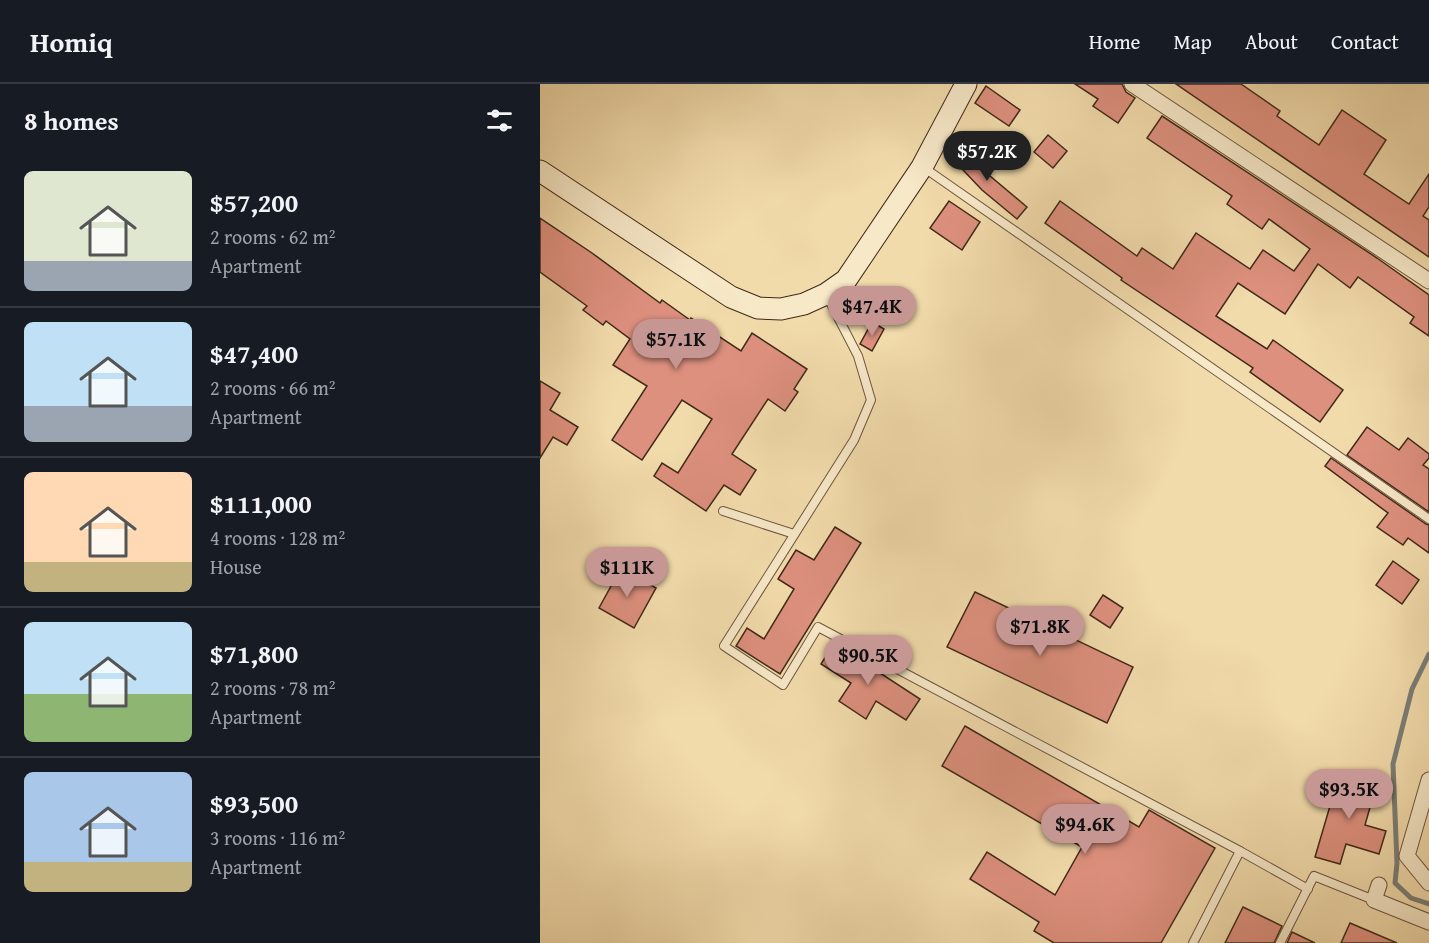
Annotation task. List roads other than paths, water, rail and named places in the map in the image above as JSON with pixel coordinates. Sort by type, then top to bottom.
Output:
[{"type":"main road","points":[[540,171],[731,297],[758,308],[781,309],[804,304],[826,294],[846,280],[922,167],[966,84]]},
{"type":"street","points":[[1132,84],[1429,281]]},
{"type":"street","points":[[1429,780],[1407,856],[1429,884]]},
{"type":"street","points":[[1377,893],[1429,922]]},
{"type":"lane","points":[[922,167],[1429,519]]},
{"type":"lane","points":[[826,294],[858,356],[871,400],[854,440],[724,646],[783,685],[818,627],[1308,889]]},
{"type":"lane","points":[[723,511],[794,534]]},
{"type":"lane","points":[[1193,943],[1240,851]]},
{"type":"lane","points":[[1280,943],[1314,876],[1377,893]]},
{"type":"waterway","points":[[1429,654],[1412,689],[1393,764],[1397,863],[1395,883],[1411,898],[1429,904]]}]
